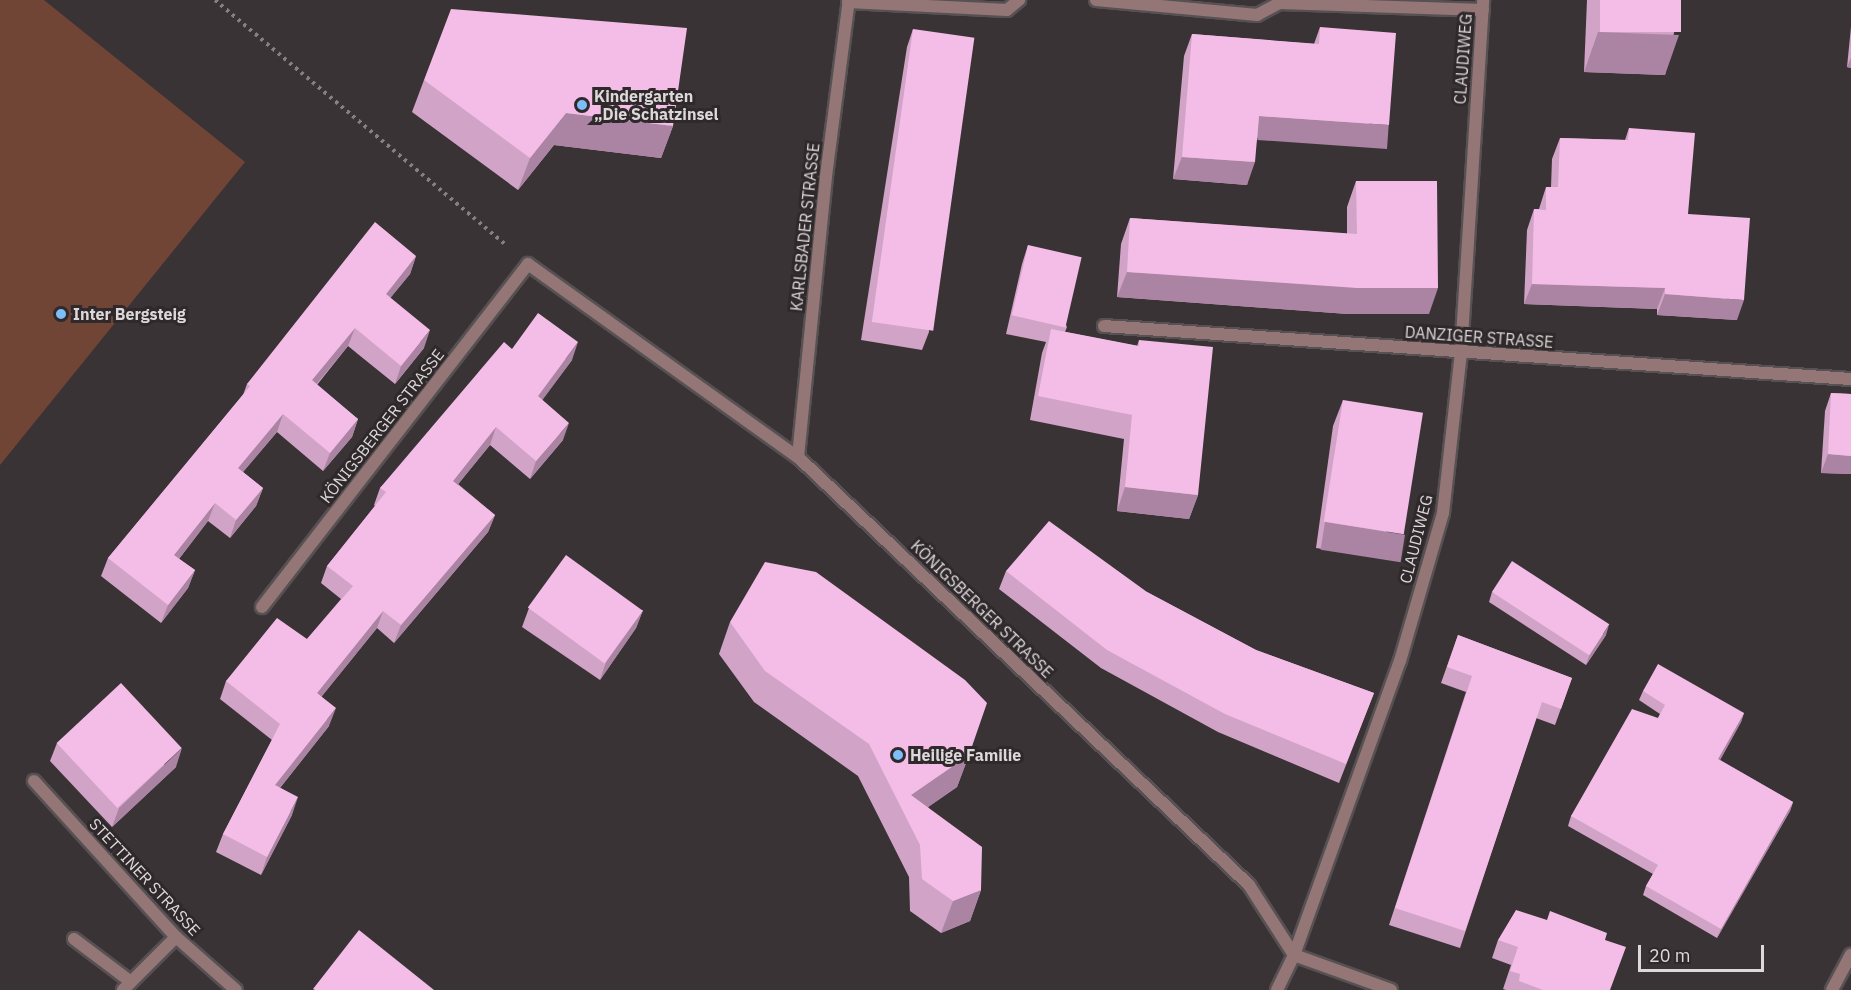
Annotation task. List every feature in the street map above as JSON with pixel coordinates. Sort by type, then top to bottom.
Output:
[{"type":"street","points":[[849,1],[1007,10],[1019,0]]},
{"type":"street","points":[[1096,0],[1257,15],[1280,3],[1483,5]]},
{"type":"street","name":"KARLSBADER STRASSE","points":[[798,457],[826,176],[849,1]]},
{"type":"street","name":"CLAUDIWEG","points":[[1277,990],[1294,955],[1400,661],[1443,513],[1461,353],[1483,5]]},
{"type":"street","name":"KÖNIGSBERGER STRASSE","points":[[262,608],[528,264],[798,457],[1249,885],[1294,955]]},
{"type":"street","name":"DANZIGER STRASSE","points":[[1104,326],[1851,379]]},
{"type":"street","name":"STETTINER STRASSE","points":[[34,781],[176,937],[236,990]]},
{"type":"street","points":[[74,939],[127,986],[176,937]]},
{"type":"street","points":[[1294,955],[1390,990]]},
{"type":"street","points":[[1832,990],[1851,955]]},
{"type":"path","points":[[215,0],[528,264]]},
{"type":"shaded area","name":"Inter Bergsteig","points":[[0,0],[44,0],[245,162],[0,465]]},
{"type":"building","points":[[1600,0],[1681,0],[1681,32],[1600,32]]},
{"type":"building","points":[[451,9],[687,28],[673,126],[566,113],[530,158],[424,80]]},
{"type":"building","points":[[1320,27],[1396,33],[1389,125],[1259,116],[1255,162],[1182,157],[1192,34],[1319,44]]},
{"type":"building","points":[[913,29],[974,38],[933,331],[872,322]]},
{"type":"building","points":[[1629,128],[1695,133],[1688,214],[1750,218],[1744,300],[1665,294],[1665,288],[1532,284],[1534,209],[1546,210],[1546,187],[1558,187],[1560,138],[1628,140]]},
{"type":"building","points":[[1356,181],[1437,181],[1438,288],[1357,288],[1127,272],[1130,218],[1357,234]]},
{"type":"building","points":[[375,222],[416,256],[386,294],[430,330],[401,366],[355,328],[312,380],[358,419],[330,453],[283,414],[238,468],[263,488],[236,520],[215,503],[174,555],[195,570],[168,605],[108,558],[250,386],[247,384]]},
{"type":"building","points":[[1028,245],[1082,257],[1065,328],[1012,315]]},
{"type":"building","points":[[538,313],[578,342],[538,396],[569,423],[536,461],[496,427],[453,481],[495,515],[401,625],[383,611],[317,693],[336,708],[275,785],[298,797],[267,857],[223,834],[280,724],[226,681],[277,618],[307,639],[353,586],[327,566],[386,492],[380,488],[504,342],[512,349]]},
{"type":"building","points":[[1051,329],[1139,346],[1139,340],[1213,347],[1198,495],[1125,487],[1132,415],[1038,396]]},
{"type":"building","points":[[1831,393],[1851,394],[1851,456],[1828,454]]},
{"type":"building","points":[[1343,400],[1423,413],[1404,534],[1324,521]]},
{"type":"building","points":[[1049,521],[1147,592],[1256,650],[1374,693],[1346,764],[1225,714],[1107,650],[1006,571]]},
{"type":"building","points":[[566,555],[643,611],[605,663],[528,608]]},
{"type":"building","points":[[1512,561],[1609,624],[1589,655],[1492,592]]},
{"type":"building","name":"Heilige Familie","points":[[765,562],[816,572],[965,680],[987,703],[969,755],[911,795],[982,847],[981,890],[953,901],[922,879],[920,845],[869,744],[765,671],[730,622]]},
{"type":"building","points":[[1458,635],[1572,678],[1561,709],[1542,702],[1465,931],[1395,908],[1472,676],[1447,667]]},
{"type":"building","points":[[1658,664],[1744,713],[1718,759],[1793,802],[1721,929],[1646,886],[1658,865],[1571,816],[1632,709],[1658,718],[1665,705],[1643,691]]},
{"type":"building","points":[[121,683],[182,748],[117,808],[57,743]]},
{"type":"building","points":[[1516,910],[1547,920],[1550,911],[1607,933],[1605,940],[1626,947],[1610,990],[1543,990],[1519,981],[1520,974],[1510,971],[1518,947],[1498,940]]},
{"type":"building","points":[[359,930],[434,990],[313,989]]},
{"type":"place","name":"Kindergarten „Die Schatzinsel","points":[[582,105]]},
{"type":"place","name":"Inter Bergsteig","points":[[61,314]]},
{"type":"place","name":"Heilige Familie","points":[[898,755]]}]
